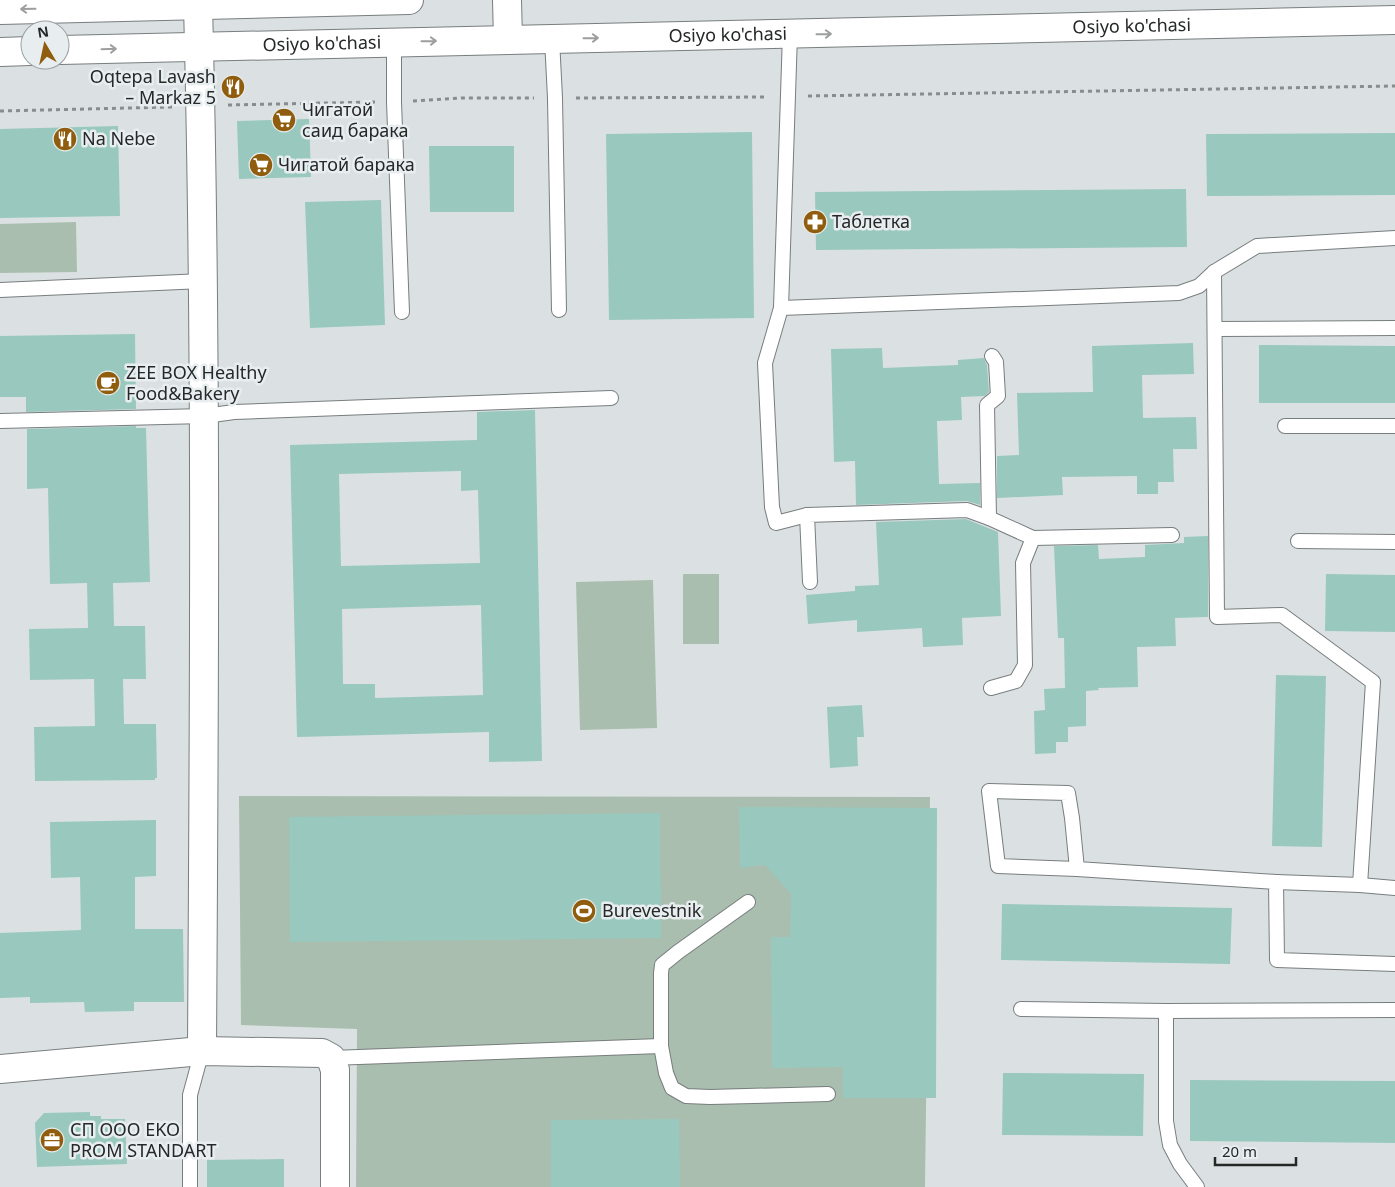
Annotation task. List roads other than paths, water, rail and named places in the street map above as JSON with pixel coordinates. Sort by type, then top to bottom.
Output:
[{"type":"main road","points":[[0,10],[410,0]]},
{"type":"main road","points":[[507,0],[508,40]]},
{"type":"main road","points":[[198,5],[201,106],[204,416],[202,1051]]},
{"type":"main road","name":"Osiyo ko'chasi","points":[[70,50],[1395,20]]},
{"type":"main road","points":[[0,52],[20,51]]},
{"type":"main road","points":[[0,1069],[202,1051],[322,1053],[332,1058],[336,1070],[335,1187]]},
{"type":"lane","points":[[790,34],[781,308],[764,363],[772,507],[776,523],[807,515],[966,510],[1033,538],[1172,535]]},
{"type":"lane","points":[[552,39],[559,310]]},
{"type":"lane","points":[[394,42],[394,102],[402,312]]},
{"type":"lane","points":[[781,308],[1179,293],[1199,286],[1214,272],[1257,246],[1395,238]]},
{"type":"lane","points":[[1214,272],[1216,329],[1217,617],[1282,616],[1373,682],[1360,885]]},
{"type":"lane","points":[[0,290],[203,281]]},
{"type":"lane","points":[[1216,329],[1395,328]]},
{"type":"lane","points":[[989,518],[987,405],[998,396],[996,362],[992,356]]},
{"type":"lane","points":[[0,421],[204,416],[234,412],[612,398]]},
{"type":"lane","points":[[1285,426],[1395,426]]},
{"type":"lane","points":[[807,515],[810,582]]},
{"type":"lane","points":[[991,688],[1016,681],[1025,665],[1023,563],[1033,538]]},
{"type":"lane","points":[[1298,542],[1395,542]]},
{"type":"lane","points":[[1077,869],[1068,792],[989,791],[998,866],[1395,888]]},
{"type":"lane","points":[[1276,882],[1277,960],[1395,964]]},
{"type":"lane","points":[[748,902],[662,965],[661,1046],[666,1073],[672,1088],[686,1096],[710,1097],[828,1094]]},
{"type":"lane","points":[[1022,1010],[1395,1010]]},
{"type":"lane","points":[[1166,1011],[1166,1120],[1170,1145],[1180,1164],[1197,1187]]},
{"type":"lane","points":[[332,1058],[661,1046]]},
{"type":"lane","points":[[190,1187],[190,1095],[202,1051]]},
{"type":"place","name":"Oqtepa Lavash – Markaz 5","points":[[233,87]]},
{"type":"place","name":"Чигатой саид барака","points":[[284,120]]},
{"type":"place","name":"Na Nebe","points":[[65,139]]},
{"type":"place","name":"Чигатой барака","points":[[261,165]]},
{"type":"place","name":"Таблетка","points":[[815,222]]},
{"type":"place","name":"ZEE BOX Healthy Food&Bakery","points":[[108,383]]},
{"type":"place","name":"Burevestnik","points":[[584,911]]},
{"type":"place","name":"СП ООО EKO PROM STANDART","points":[[52,1140]]}]
